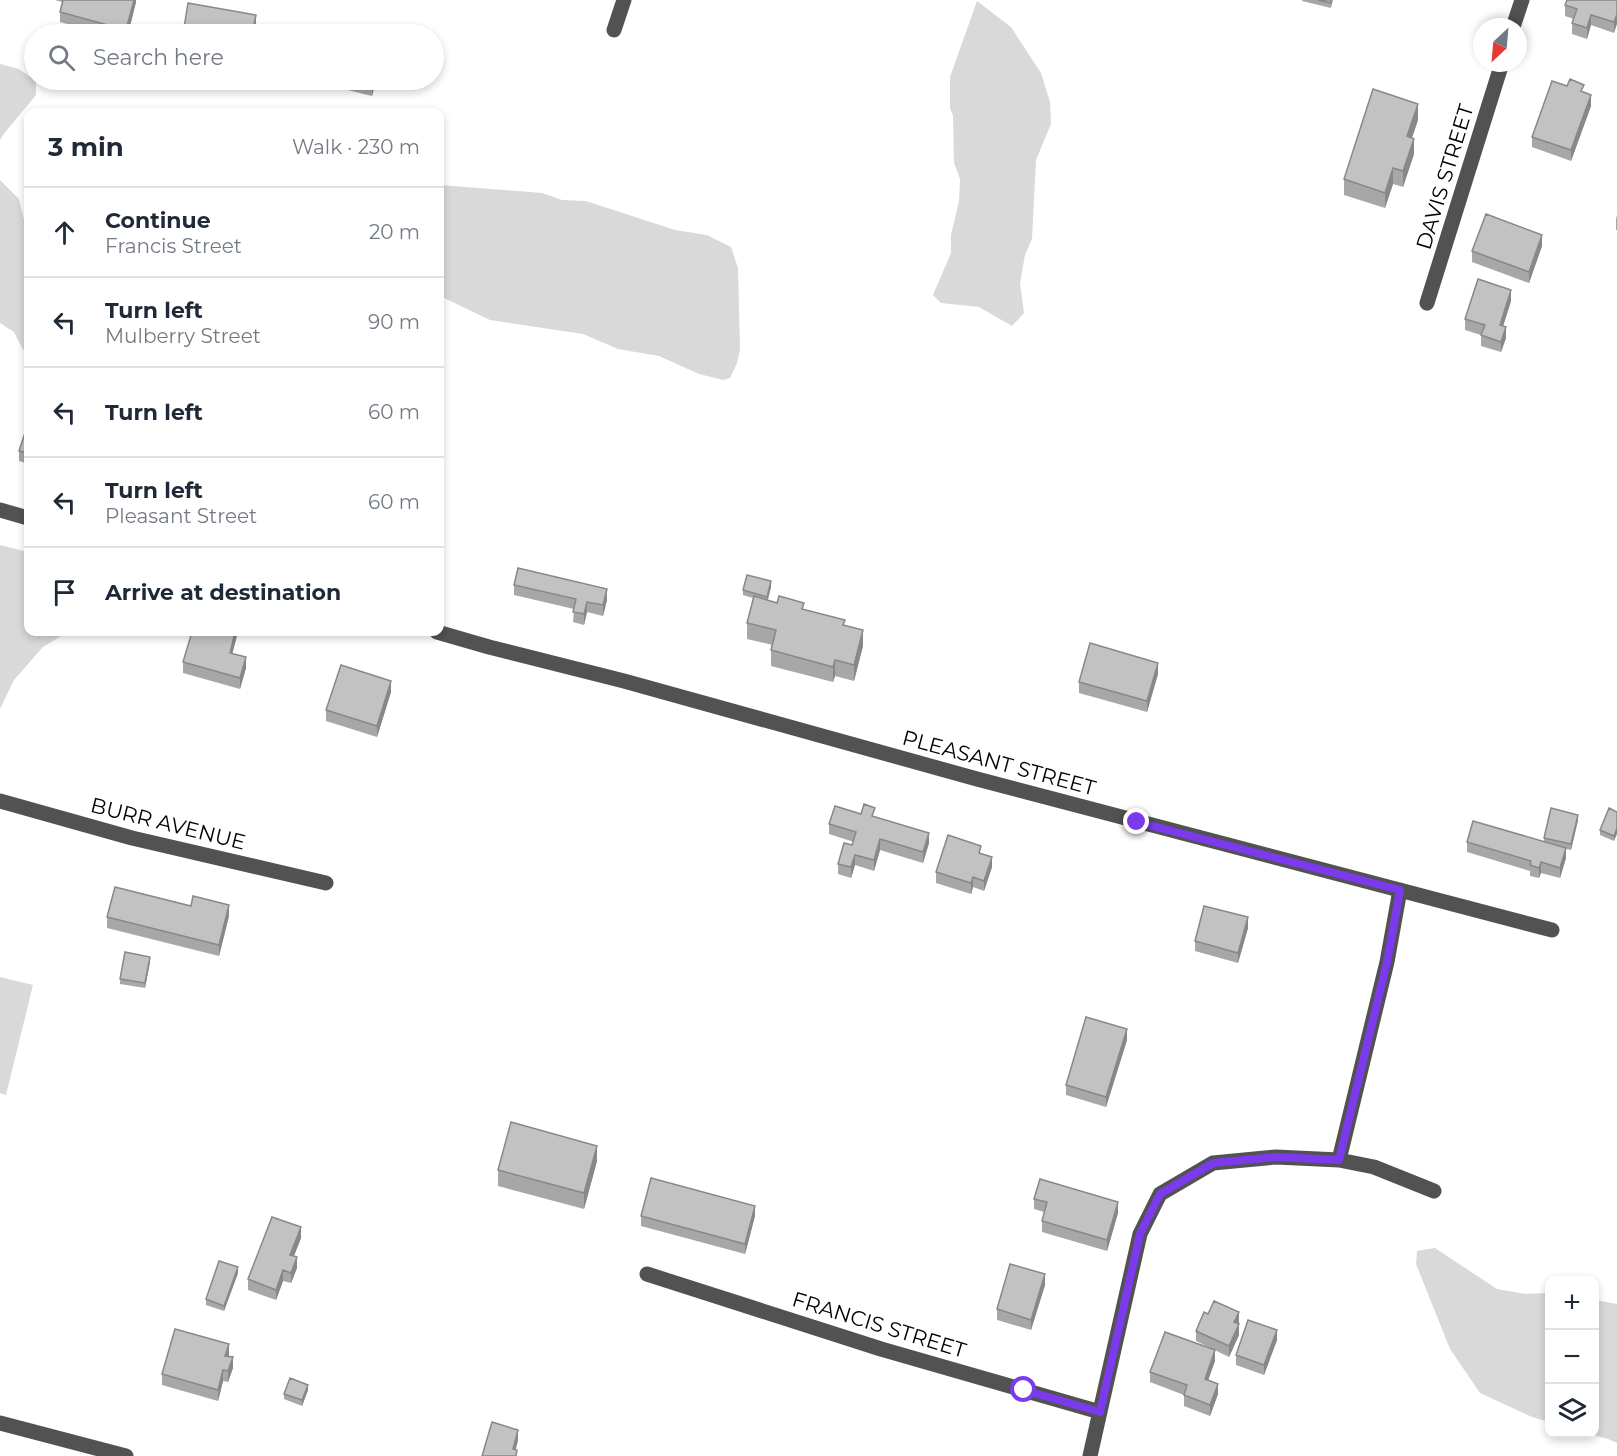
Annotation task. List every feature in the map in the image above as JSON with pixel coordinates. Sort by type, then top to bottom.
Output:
[{"type":"street","points":[[614,30],[624,0]]},
{"type":"street","points":[[1516,18],[1522,0]]},
{"type":"street","name":"DAVIS STREET","points":[[1427,303],[1499,72]]},
{"type":"street","points":[[0,510],[24,517]]},
{"type":"street","name":"PLEASANT STREET","points":[[444,634],[624,681],[976,779],[1552,930]]},
{"type":"street","name":"BURR AVENUE","points":[[0,801],[132,838],[326,884]]},
{"type":"street","points":[[1339,1160],[1387,962],[1400,890]]},
{"type":"street","points":[[1090,1456],[1140,1234],[1160,1194],[1213,1163],[1276,1157],[1339,1160],[1374,1167],[1434,1191]]},
{"type":"street","name":"FRANCIS STREET","points":[[647,1274],[881,1349],[1100,1412]]},
{"type":"street","points":[[0,1423],[126,1456]]},
{"type":"shaded area","points":[[977,1],[1011,27],[1041,73],[1050,102],[1051,124],[1036,160],[1032,239],[1025,255],[1020,283],[1024,313],[1012,326],[979,307],[941,303],[933,295],[951,253],[951,235],[959,201],[960,179],[954,163],[950,77]]},
{"type":"shaded area","points":[[0,64],[24,73],[24,90],[36,90],[36,95],[0,140]]},
{"type":"shaded area","points":[[0,180],[19,199],[24,220],[24,350],[14,332],[0,323]]},
{"type":"shaded area","points":[[444,185],[542,193],[562,200],[586,201],[675,230],[707,235],[731,247],[738,268],[740,350],[730,378],[723,380],[699,374],[659,356],[618,349],[583,334],[490,320],[444,298]]},
{"type":"shaded area","points":[[0,545],[24,551],[24,636],[61,636],[43,647],[14,680],[0,709]]},
{"type":"shaded area","points":[[0,977],[33,985],[6,1095],[0,1093]]},
{"type":"shaded area","points":[[1435,1248],[1497,1289],[1525,1294],[1545,1293],[1545,1421],[1480,1393],[1450,1349],[1416,1264],[1417,1251]]},
{"type":"shaded area","points":[[1599,1301],[1617,1304],[1617,1443],[1599,1437]]},
{"type":"building","points":[[63,0],[134,0],[128,24],[104,24],[60,12]]},
{"type":"building","points":[[1567,0],[1617,0],[1617,14],[1614,22],[1591,15],[1587,28],[1572,23],[1577,9],[1565,5]]},
{"type":"building","points":[[188,3],[256,15],[254,24],[185,24]]},
{"type":"building","points":[[1570,79],[1584,85],[1581,91],[1591,95],[1571,150],[1532,137],[1552,81],[1567,86]]},
{"type":"building","points":[[1373,89],[1418,104],[1407,136],[1414,139],[1403,171],[1393,168],[1385,193],[1344,179]]},
{"type":"building","points":[[1486,214],[1542,235],[1529,272],[1472,251]]},
{"type":"building","points":[[1478,279],[1511,290],[1500,325],[1506,327],[1501,342],[1481,335],[1485,325],[1465,319]]},
{"type":"building","points":[[24,436],[24,452],[19,451]]},
{"type":"building","points":[[518,568],[607,589],[603,605],[587,602],[584,614],[573,612],[576,599],[514,585]]},
{"type":"building","points":[[747,575],[771,581],[767,597],[743,590]]},
{"type":"building","points":[[754,596],[777,603],[779,596],[804,603],[802,609],[845,620],[843,625],[863,630],[854,665],[835,660],[833,667],[771,650],[776,630],[747,623]]},
{"type":"building","points":[[191,636],[234,636],[230,653],[246,657],[240,678],[183,662]]},
{"type":"building","points":[[1090,643],[1158,663],[1147,701],[1079,682]]},
{"type":"building","points":[[341,665],[391,681],[377,726],[326,710]]},
{"type":"building","points":[[864,804],[875,808],[872,816],[929,833],[923,852],[880,839],[874,860],[855,855],[851,867],[838,864],[844,843],[852,845],[856,832],[829,824],[835,806],[861,814]]},
{"type":"building","points":[[1551,808],[1578,815],[1571,844],[1544,838]]},
{"type":"building","points":[[1609,808],[1617,812],[1617,828],[1614,836],[1600,830]]},
{"type":"building","points":[[1473,821],[1566,848],[1560,868],[1541,862],[1539,868],[1530,865],[1531,861],[1467,842]]},
{"type":"building","points":[[948,835],[981,846],[979,853],[992,857],[984,881],[973,877],[971,883],[936,872]]},
{"type":"building","points":[[115,887],[191,906],[193,896],[229,905],[219,945],[107,917]]},
{"type":"building","points":[[1204,906],[1248,917],[1238,953],[1195,941]]},
{"type":"building","points":[[125,952],[150,957],[145,983],[120,979]]},
{"type":"building","points":[[1086,1017],[1127,1029],[1106,1097],[1066,1085]]},
{"type":"building","points":[[511,1122],[597,1146],[584,1193],[498,1170]]},
{"type":"building","points":[[651,1178],[755,1206],[745,1244],[641,1216]]},
{"type":"building","points":[[1040,1179],[1118,1202],[1107,1240],[1042,1221],[1047,1202],[1034,1199]]},
{"type":"building","points":[[272,1217],[301,1227],[290,1255],[297,1257],[291,1273],[283,1270],[276,1290],[248,1279]]},
{"type":"building","points":[[219,1261],[238,1267],[224,1306],[206,1299]]},
{"type":"building","points":[[1010,1264],[1045,1274],[1031,1320],[997,1309]]},
{"type":"building","points":[[1214,1301],[1239,1312],[1234,1322],[1239,1324],[1229,1346],[1196,1331],[1204,1312],[1208,1314]]},
{"type":"building","points":[[1248,1320],[1277,1330],[1264,1365],[1236,1355]]},
{"type":"building","points":[[175,1329],[229,1344],[225,1356],[233,1357],[228,1371],[223,1370],[218,1390],[162,1374]]},
{"type":"building","points":[[1165,1332],[1215,1350],[1205,1379],[1218,1384],[1210,1405],[1184,1395],[1187,1385],[1150,1372]]},
{"type":"building","points":[[290,1378],[308,1385],[302,1400],[284,1394]]},
{"type":"building","points":[[492,1422],[518,1430],[513,1449],[517,1450],[516,1456],[482,1456]]},
{"type":"route","points":[[1024,1390],[1100,1412],[1140,1234],[1160,1194],[1213,1163],[1276,1157],[1339,1160],[1387,962],[1400,890],[1137,822]]}]
